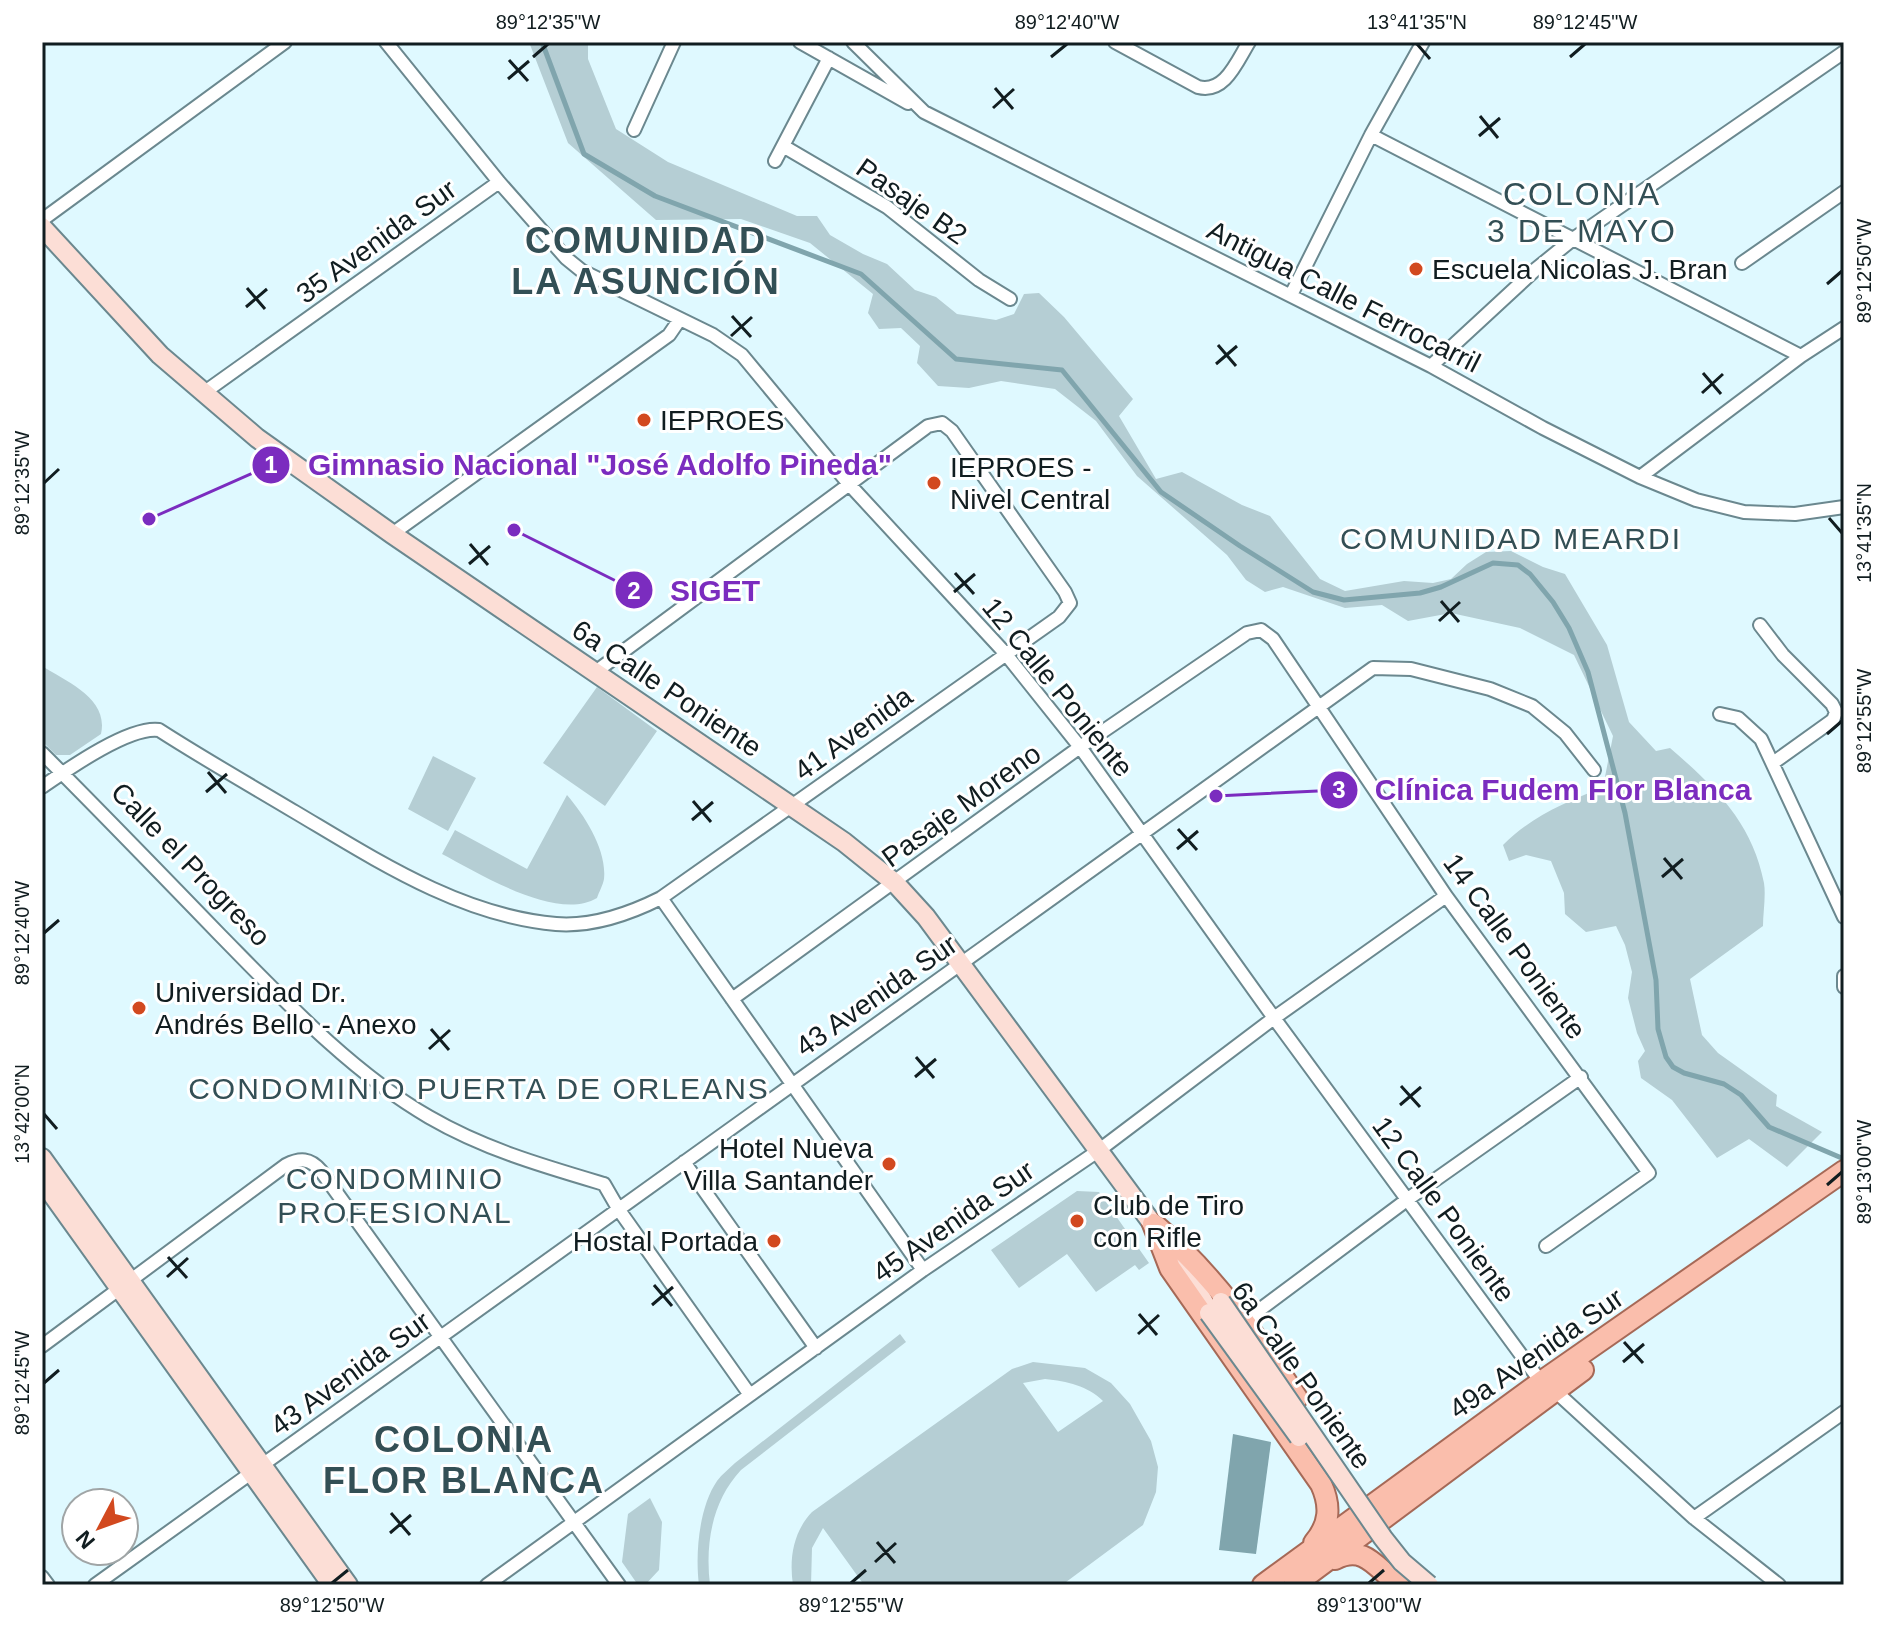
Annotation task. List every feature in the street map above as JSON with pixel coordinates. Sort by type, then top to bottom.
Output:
[{"type":"main road","name":"49a Avenida Sur","points":[[1294,1585],[1312,1561],[1383,1496],[1547,1386],[1839,1181]]},
{"type":"main road","points":[[1153,1224],[1188,1255],[1246,1320],[1351,1478],[1368,1496],[1383,1496]]},
{"type":"main road","points":[[1153,1224],[1170,1268],[1321,1484],[1328,1501],[1325,1527],[1312,1561]]},
{"type":"main road","name":"49a Avenida Sur","points":[[1263,1585],[1312,1561],[1405,1502],[1547,1386]]},
{"type":"main road","points":[[1328,1501],[1340,1502],[1349,1495],[1351,1478]]},
{"type":"main road","points":[[1405,1502],[1386,1524],[1388,1538],[1417,1566],[1443,1585]]},
{"type":"main road","points":[[1371,1561],[1376,1547],[1387,1544],[1396,1547]]},
{"type":"main road","points":[[1312,1561],[1359,1553],[1399,1585]]},
{"type":"street","points":[[42,220],[285,42]]},
{"type":"street","name":"12 Calle Poniente","points":[[386,42],[499,182],[566,258],[582,271],[730,345],[742,355],[848,483],[1005,653],[1080,747],[1274,1018],[1547,1386],[1694,1518],[1779,1585]]},
{"type":"street","points":[[634,130],[674,42]]},
{"type":"street","points":[[800,42],[924,112]]},
{"type":"street","name":"Antigua Calle Ferrocarril","points":[[853,42],[924,112],[1431,366],[1640,477],[1696,500],[1744,512],[1795,514],[1844,507]]},
{"type":"street","points":[[1115,42],[1207,89],[1221,83],[1249,42]]},
{"type":"street","points":[[1291,295],[1371,135],[1423,42]]},
{"type":"street","points":[[1431,366],[1573,239],[1844,52]]},
{"type":"street","points":[[775,161],[829,58]]},
{"type":"street","points":[[1371,135],[1801,356]]},
{"type":"street","name":"Pasaje B2","points":[[783,146],[887,207],[979,280],[1010,299]]},
{"type":"street","name":"35 Avenida Sur","points":[[202,394],[499,182]]},
{"type":"street","points":[[1742,263],[1844,192]]},
{"type":"street","name":"6a Calle Poniente","points":[[42,227],[132,327],[202,394],[257,438],[392,534],[844,842],[895,883],[963,964],[1215,1307],[1364,1520]]},
{"type":"street","points":[[392,534],[669,335],[680,319]]},
{"type":"street","points":[[1640,477],[1801,356],[1844,328]]},
{"type":"street","name":"41 Avenida","points":[[62,773],[124,737],[147,729],[159,730],[336,836],[453,899],[505,916],[558,924],[627,914],[661,898],[792,807],[1059,617],[1070,603],[952,431],[942,423],[928,426],[848,483]]},
{"type":"street","points":[[594,673],[848,483]]},
{"type":"street","points":[[1760,625],[1783,655],[1832,704],[1836,712],[1833,720],[1773,763]]},
{"type":"street","name":"14 Calle Poniente","points":[[1261,630],[1273,639],[1446,896],[1649,1173],[1546,1246]]},
{"type":"street","name":"Pasaje Moreno","points":[[732,999],[1080,747],[1247,633],[1261,630]]},
{"type":"street","name":"43 Avenida Sur","points":[[95,1585],[1373,668],[1411,669],[1490,689],[1532,706],[1565,733],[1594,770]]},
{"type":"street","points":[[1720,714],[1738,718],[1761,739],[1844,917]]},
{"type":"street","name":"Calle el Progreso","points":[[42,753],[278,994],[381,1084],[426,1115],[476,1141],[531,1163],[604,1184],[619,1210]]},
{"type":"street","points":[[42,787],[62,773]]},
{"type":"street","name":"45 Avenida Sur","points":[[487,1585],[923,1270],[1098,1151],[1274,1018],[1446,896]]},
{"type":"street","points":[[661,898],[923,1270]]},
{"type":"street","points":[[1844,976],[1844,987]]},
{"type":"street","points":[[1246,1320],[1408,1199],[1581,1077]]},
{"type":"street","points":[[42,1158],[125,1285],[257,1470],[332,1585]]},
{"type":"street","points":[[42,1346],[286,1165],[301,1159],[316,1164],[619,1585]]},
{"type":"street","points":[[684,1162],[816,1348]]},
{"type":"street","points":[[42,1180],[125,1285]]},
{"type":"street","points":[[619,1210],[750,1395]]},
{"type":"street","points":[[1694,1518],[1844,1412]]},
{"type":"street","points":[[257,1470],[348,1585]]},
{"type":"street","points":[[1364,1520],[1393,1566],[1412,1585]]},
{"type":"street","points":[[1364,1520],[1402,1562],[1429,1585]]},
{"type":"street","points":[[42,1577],[48,1585]]},
{"type":"shaded area","points":[[529,42],[588,42],[588,59],[616,129],[668,162],[797,216],[817,216],[830,235],[887,264],[915,290],[936,297],[957,314],[996,320],[1014,314],[1024,294],[1039,293],[1064,317],[1133,399],[1119,416],[1156,479],[1182,472],[1242,505],[1270,516],[1320,579],[1345,591],[1404,581],[1433,583],[1451,579],[1486,552],[1511,551],[1565,574],[1607,645],[1629,722],[1656,751],[1670,748],[1716,792],[1741,824],[1758,861],[1765,888],[1763,926],[1690,979],[1702,1035],[1718,1053],[1777,1095],[1776,1106],[1822,1132],[1787,1167],[1749,1139],[1717,1158],[1672,1100],[1641,1078],[1638,1061],[1645,1051],[1628,998],[1632,972],[1616,926],[1586,932],[1565,914],[1564,893],[1551,861],[1526,855],[1509,861],[1503,845],[1514,835],[1550,811],[1603,787],[1613,736],[1574,655],[1520,628],[1451,613],[1408,621],[1382,605],[1345,608],[1283,587],[1265,592],[1246,580],[1227,555],[1137,476],[1096,421],[1055,389],[1001,381],[969,388],[938,386],[917,363],[920,346],[901,328],[879,329],[868,313],[873,294],[810,243],[741,219],[656,220],[568,143]]},
{"type":"shaded area","points":[[42,666],[84,692],[99,710],[101,734],[70,755],[56,755],[42,741]]},
{"type":"shaded area","points":[[597,687],[657,731],[605,806],[543,763]]},
{"type":"shaded area","points":[[433,756],[476,778],[448,831],[408,809]]},
{"type":"shaded area","points":[[567,795],[587,823],[602,857],[604,879],[597,898],[580,904],[540,900],[497,883],[442,854],[455,830],[527,869]]},
{"type":"shaded area","name":"Club de Tiro con Rifle","points":[[1077,1191],[1099,1192],[1149,1263],[1139,1270],[1135,1265],[1096,1292],[1067,1254],[1019,1288],[991,1250]]},
{"type":"shaded area","points":[[900,1334],[906,1342],[741,1470],[731,1482],[713,1524],[709,1554],[710,1585],[699,1585],[698,1545],[702,1517],[719,1478]]},
{"type":"shaded area","points":[[1033,1362],[1085,1368],[1111,1383],[1130,1404],[1151,1441],[1158,1467],[1156,1492],[1143,1525],[1062,1585],[864,1585],[823,1528],[812,1548],[811,1585],[793,1585],[794,1546],[800,1528],[812,1512],[1012,1369]],"holes":[[[1045,1379],[1084,1388],[1103,1401],[1058,1432],[1023,1383]]]},
{"type":"shaded area","points":[[1233,1434],[1271,1442],[1256,1554],[1219,1550]]},
{"type":"shaded area","points":[[650,1498],[662,1522],[659,1570],[645,1585],[638,1585],[622,1562],[628,1514]]},
{"type":"waterway","points":[[542,42],[584,154],[655,196],[861,274],[956,359],[1062,370],[1161,492],[1313,592],[1344,600],[1420,593],[1441,587],[1493,563],[1518,565],[1530,574],[1569,628],[1588,672],[1625,813],[1656,980],[1658,1029],[1666,1057],[1673,1067],[1684,1073],[1724,1084],[1741,1095],[1769,1127],[1844,1159]]},
{"type":"place","name":"Escuela Nicolas J. Bran","points":[[1416,269]]},
{"type":"place","name":"IEPROES","points":[[644,420]]},
{"type":"place","name":"IEPROES - Nivel Central","points":[[934,483]]},
{"type":"place","name":"Gimnasio Nacional \"José Adolfo Pineda\"","points":[[149,519]]},
{"type":"place","name":"SIGET","points":[[514,530]]},
{"type":"place","name":"Clínica Fudem Flor Blanca","points":[[1216,796]]},
{"type":"place","name":"Universidad Dr. Andrés Bello - Anexo","points":[[139,1008]]},
{"type":"place","name":"Hotel Nueva Villa Santander","points":[[889,1164]]},
{"type":"place","name":"Club de Tiro con Rifle","points":[[1077,1221]]},
{"type":"place","name":"Hostal Portada","points":[[774,1241]]},
{"type":"district","name":"COLONIA 3 DE MAYO","points":[[1582,212]]},
{"type":"district","name":"COMUNIDAD LA ASUNCIÓN","points":[[646,260]]},
{"type":"district","name":"COMUNIDAD MEARDI","points":[[1511,539]]},
{"type":"district","name":"CONDOMINIO PUERTA DE ORLEANS","points":[[479,1089]]},
{"type":"district","name":"CONDOMINIO PROFESIONAL","points":[[395,1196]]},
{"type":"district","name":"COLONIA FLOR BLANCA","points":[[464,1460]]}]
